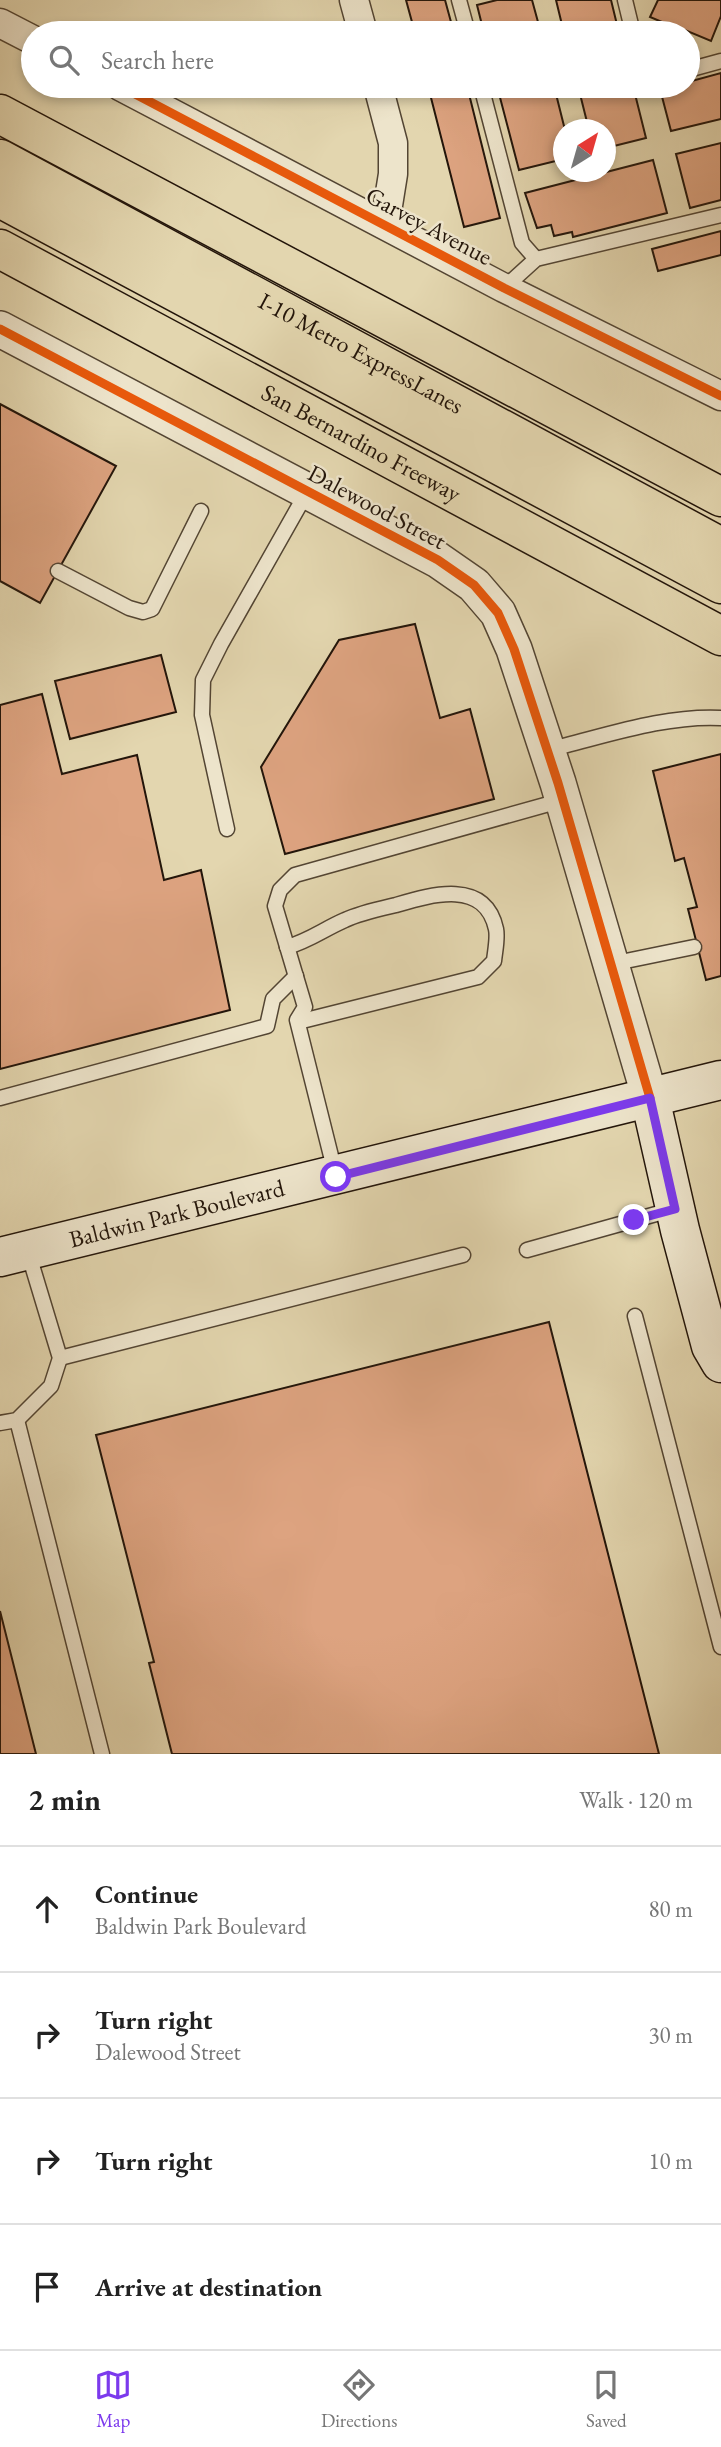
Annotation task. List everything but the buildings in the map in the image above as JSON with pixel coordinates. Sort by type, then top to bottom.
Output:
[{"type":"highway","points":[[0,114],[721,497]]},
{"type":"highway","name":"I-10 Metro ExpressLanes","points":[[0,159],[721,547]]},
{"type":"highway","points":[[0,198],[721,584]]},
{"type":"highway","name":"San Bernardino Freeway","points":[[0,249],[720,636]]},
{"type":"highway","points":[[587,424],[721,472]]},
{"type":"main road","name":"Baldwin Park Boulevard","points":[[14,1254],[336,1177],[721,1080]]},
{"type":"main road","name":"Dalewood Street","points":[[650,1098],[675,1209],[711,1346],[721,1363]]},
{"type":"street","points":[[354,0],[360,21]]},
{"type":"street","points":[[0,23],[21,34]]},
{"type":"street","name":"Garvey Avenue","points":[[143,98],[504,288],[721,396]]},
{"type":"street","points":[[380,98],[393,143],[393,174],[385,224]]},
{"type":"street","name":"Dalewood Street","points":[[0,329],[438,560],[474,585],[498,613],[509,637],[563,800],[650,1098]]},
{"type":"lane","points":[[459,0],[465,21]]},
{"type":"lane","points":[[625,0],[630,21]]},
{"type":"lane","points":[[700,67],[721,61]]},
{"type":"lane","points":[[484,98],[522,243],[536,259]]},
{"type":"lane","points":[[504,288],[536,259],[721,215]]},
{"type":"lane","points":[[227,829],[202,715],[203,680],[307,492]]},
{"type":"lane","points":[[58,571],[129,608],[144,612],[152,609],[201,511]]},
{"type":"lane","points":[[547,750],[652,725],[703,717],[721,718]]},
{"type":"lane","points":[[336,1177],[298,1022],[305,1007],[275,906],[280,890],[295,875],[563,800]]},
{"type":"lane","points":[[287,947],[304,943],[346,919],[431,895],[452,892],[468,896],[481,904],[491,915],[496,930],[494,961],[478,977],[298,1022]]},
{"type":"lane","points":[[611,964],[694,947]]},
{"type":"lane","points":[[0,1098],[268,1026],[273,999],[296,976]]},
{"type":"lane","points":[[527,1250],[675,1209]]},
{"type":"lane","points":[[0,1423],[18,1420],[51,1386],[60,1358],[14,1254]]},
{"type":"lane","points":[[60,1358],[463,1255]]},
{"type":"lane","points":[[635,1315],[721,1647]]},
{"type":"lane","points":[[18,1420],[102,1754]]},
{"type":"cycle path","points":[[143,98],[504,288],[721,396]]},
{"type":"cycle path","points":[[0,329],[438,560],[474,585],[498,613],[514,649],[558,783],[650,1098]]},
{"type":"route","points":[[336,1177],[650,1098],[675,1209],[634,1220]]}]
